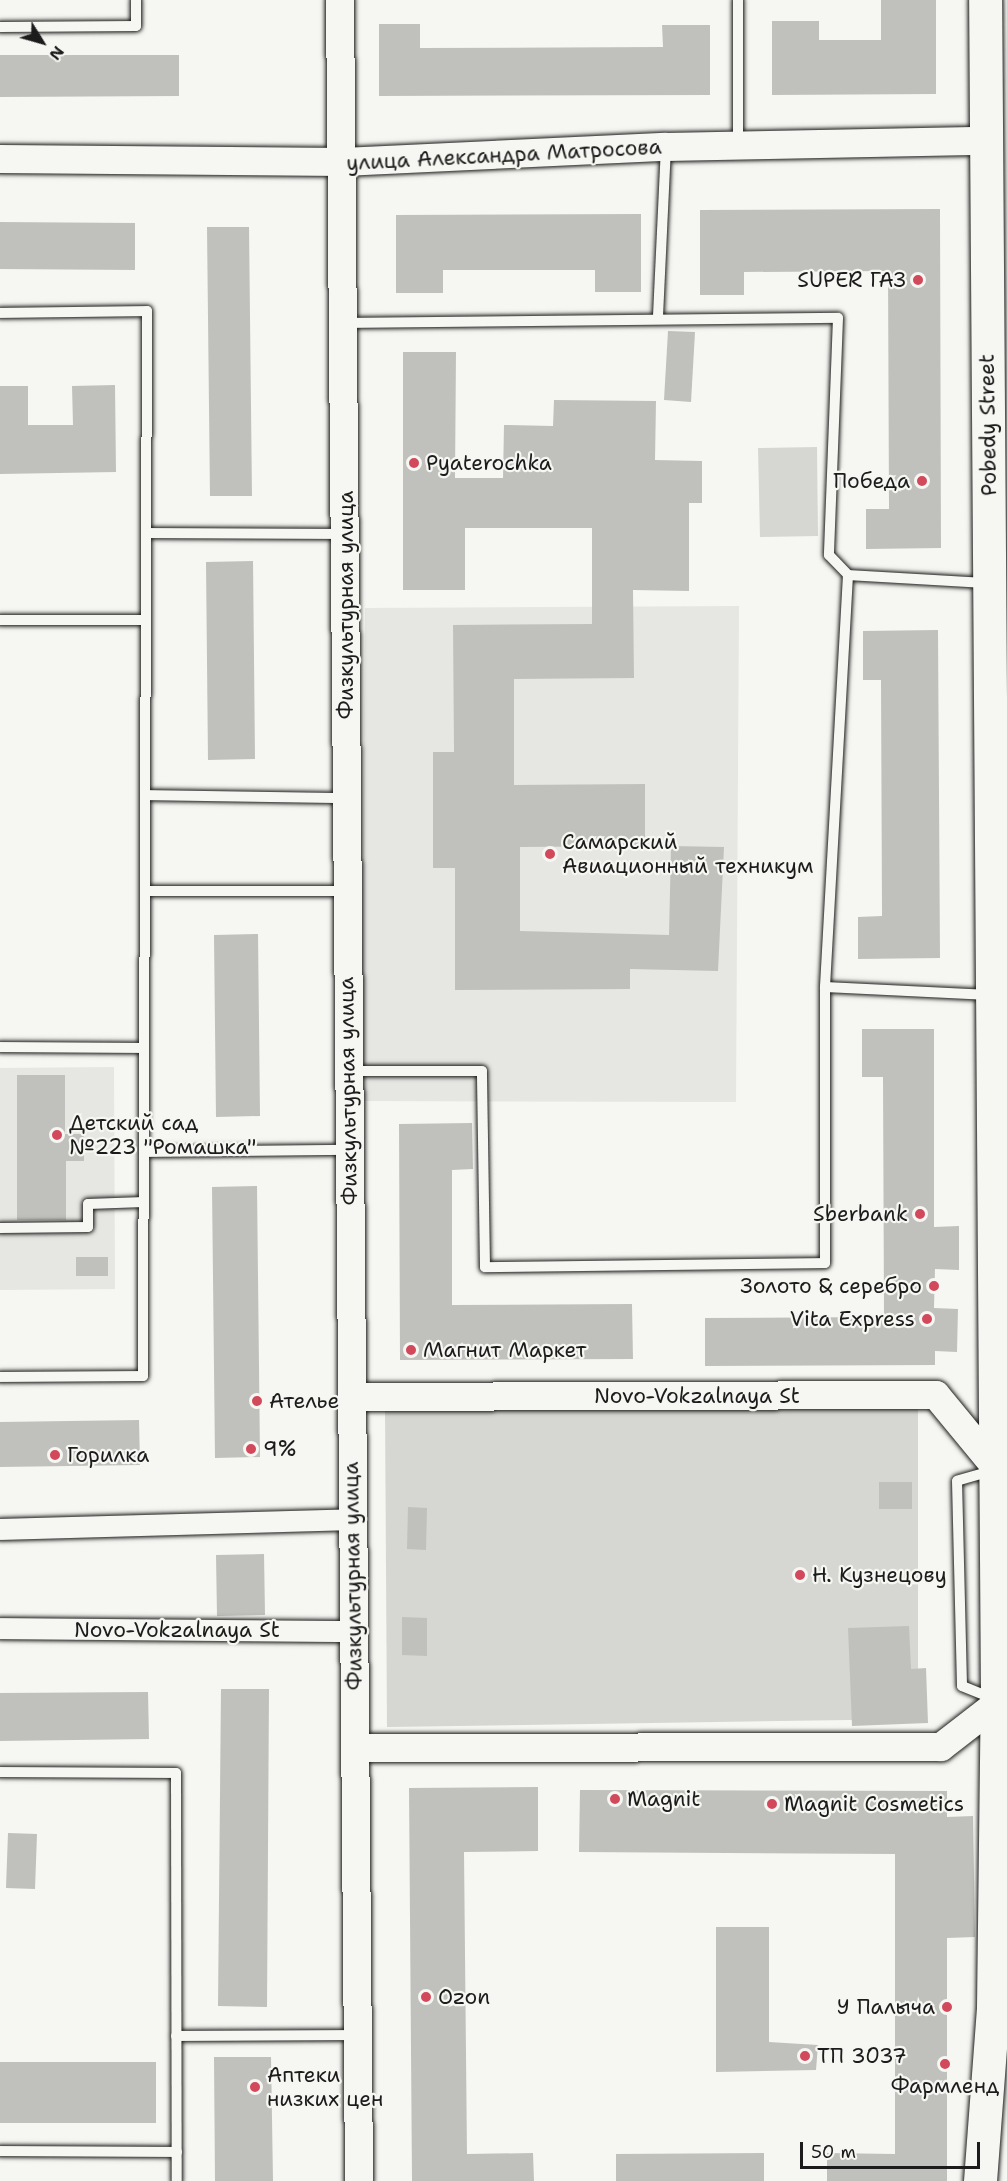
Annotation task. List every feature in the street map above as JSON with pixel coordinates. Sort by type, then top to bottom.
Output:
[{"type":"main road","name":"Pobedy Street","points":[[980,2181],[993,2007],[1002,1794],[1002,1471],[996,987],[999,902],[990,584],[996,142],[985,0]]},
{"type":"street","name":"Физкультурная улица","points":[[340,0],[346,323],[347,1071],[359,2181]]},
{"type":"street","name":"улица Александра Матросова","points":[[0,159],[343,162],[666,147],[996,142]]},
{"type":"street","name":"Novo-Vokzalnaya St","points":[[352,1397],[936,1395],[1002,1471]]},
{"type":"street","points":[[0,1529],[352,1519]]},
{"type":"street","name":"Novo-Vokzalnaya St","points":[[0,1628],[354,1631]]},
{"type":"street","points":[[356,1748],[941,1746],[1002,1698]]},
{"type":"lane","points":[[0,27],[136,26],[136,0]]},
{"type":"lane","points":[[738,0],[738,146]]},
{"type":"lane","points":[[658,316],[666,147]]},
{"type":"lane","points":[[0,313],[147,311],[143,1376],[0,1377]]},
{"type":"lane","points":[[346,323],[658,316],[838,318],[829,555],[848,574],[990,584]]},
{"type":"lane","points":[[146,533],[346,534]]},
{"type":"lane","points":[[347,1071],[482,1071],[486,1267],[825,1263],[825,987],[848,574]]},
{"type":"lane","points":[[0,620],[145,620]]},
{"type":"lane","points":[[145,795],[347,798]]},
{"type":"lane","points":[[145,891],[347,891]]},
{"type":"lane","points":[[825,987],[996,987]]},
{"type":"lane","points":[[0,1047],[144,1048]]},
{"type":"lane","points":[[144,1152],[349,1150]]},
{"type":"lane","points":[[0,1228],[88,1227],[88,1204],[144,1202]]},
{"type":"lane","points":[[0,1772],[176,1773],[177,2181]]},
{"type":"lane","points":[[176,2036],[358,2036]]},
{"type":"lane","points":[[0,2151],[177,2152]]},
{"type":"shaded area","points":[[817,447],[818,536],[760,537],[758,448]]},
{"type":"shaded area","name":"Самарский Авиационный техникум","points":[[739,606],[736,1102],[361,1101],[365,608]]},
{"type":"shaded area","name":"Детский сад №223 \"Ромашка\"","points":[[114,1067],[115,1289],[0,1290],[0,1068]]},
{"type":"shaded area","points":[[918,1406],[918,1719],[387,1727],[385,1409]]},
{"type":"building","points":[[881,0],[936,0],[936,94],[772,95],[772,21],[819,21],[819,40],[881,40]]},
{"type":"building","points":[[379,24],[420,24],[420,48],[663,47],[662,25],[710,25],[710,95],[379,96]]},
{"type":"building","points":[[0,55],[179,55],[179,96],[0,97]]},
{"type":"building","points":[[940,209],[941,548],[866,549],[866,509],[889,509],[888,271],[744,272],[744,295],[700,295],[700,210]]},
{"type":"building","points":[[641,214],[641,292],[595,292],[595,270],[443,270],[443,293],[396,293],[396,215]]},
{"type":"building","points":[[0,222],[135,223],[135,270],[0,269]]},
{"type":"building","points":[[207,227],[249,227],[252,496],[210,496]]},
{"type":"building","points":[[668,331],[695,332],[691,402],[664,400]]},
{"type":"building","points":[[403,352],[456,352],[455,478],[503,478],[504,425],[553,426],[554,400],[656,401],[655,460],[702,461],[702,503],[689,503],[689,591],[633,590],[634,678],[514,679],[514,785],[645,784],[645,846],[520,847],[520,931],[669,935],[671,846],[724,847],[718,971],[630,969],[630,989],[455,990],[455,868],[433,868],[433,752],[454,752],[453,625],[592,624],[592,528],[465,528],[465,590],[403,590]]},
{"type":"building","points":[[115,385],[116,472],[0,474],[0,386],[28,386],[28,425],[73,425],[72,386]]},
{"type":"building","points":[[253,561],[255,759],[208,760],[206,562]]},
{"type":"building","points":[[938,630],[940,958],[858,959],[858,917],[882,916],[881,680],[863,680],[863,631]]},
{"type":"building","points":[[258,934],[260,1116],[216,1117],[214,935]]},
{"type":"building","points":[[862,1029],[934,1029],[934,1227],[959,1226],[959,1270],[935,1269],[934,1308],[958,1309],[957,1352],[935,1351],[935,1365],[705,1366],[705,1318],[884,1317],[883,1077],[862,1077]]},
{"type":"building","points":[[17,1075],[65,1075],[65,1134],[84,1134],[84,1161],[66,1161],[66,1220],[17,1220]]},
{"type":"building","points":[[472,1123],[473,1169],[452,1170],[452,1305],[632,1304],[633,1359],[400,1360],[399,1124]]},
{"type":"building","points":[[257,1186],[260,1457],[215,1458],[212,1187]]},
{"type":"building","points":[[76,1257],[108,1257],[108,1276],[76,1276]]},
{"type":"building","points":[[139,1420],[140,1465],[0,1467],[0,1422]]},
{"type":"building","points":[[879,1482],[912,1482],[912,1509],[879,1509]]},
{"type":"building","points":[[408,1507],[427,1508],[426,1550],[407,1549]]},
{"type":"building","points":[[264,1554],[265,1615],[217,1616],[216,1555]]},
{"type":"building","points":[[402,1617],[427,1618],[427,1656],[402,1655]]},
{"type":"building","points":[[909,1626],[911,1669],[926,1668],[928,1723],[852,1726],[848,1628]]},
{"type":"building","points":[[221,1689],[269,1689],[267,2007],[218,2006]]},
{"type":"building","points":[[148,1692],[149,1739],[0,1741],[0,1693]]},
{"type":"building","points":[[538,1787],[538,1851],[464,1852],[467,2154],[533,2153],[534,2181],[412,2181],[409,1788]]},
{"type":"building","points":[[580,1790],[947,1791],[947,1817],[973,1816],[975,1937],[947,1938],[947,2181],[827,2181],[827,2153],[895,2154],[895,1854],[579,1852]]},
{"type":"building","points":[[8,1833],[37,1834],[35,1889],[6,1888]]},
{"type":"building","points":[[716,1927],[769,1927],[769,2042],[818,2045],[816,2070],[716,2072]]},
{"type":"building","points":[[214,2057],[271,2057],[273,2181],[215,2181]]},
{"type":"building","points":[[0,2062],[156,2062],[156,2123],[0,2123]]},
{"type":"building","points":[[764,2153],[764,2181],[616,2181],[616,2154]]},
{"type":"place","name":"SUPER ГАЗ","points":[[918,280]]},
{"type":"place","name":"Pyaterochka","points":[[414,463]]},
{"type":"place","name":"Победа","points":[[922,481]]},
{"type":"place","name":"Самарский Авиационный техникум","points":[[550,854]]},
{"type":"place","name":"Детский сад №223 \"Ромашка\"","points":[[57,1135]]},
{"type":"place","name":"Sberbank","points":[[920,1214]]},
{"type":"place","name":"Золото & серебро","points":[[934,1286]]},
{"type":"place","name":"Vita Express","points":[[927,1319]]},
{"type":"place","name":"Магнит Маркет","points":[[411,1350]]},
{"type":"place","name":"Ателье","points":[[257,1401]]},
{"type":"place","name":"9%","points":[[251,1449]]},
{"type":"place","name":"Горилка","points":[[55,1455]]},
{"type":"place","name":"Н. Кузнецову","points":[[800,1575]]},
{"type":"place","name":"Magnit","points":[[615,1799]]},
{"type":"place","name":"Magnit Cosmetics","points":[[772,1804]]},
{"type":"place","name":"Ozon","points":[[426,1997]]},
{"type":"place","name":"У Палыча","points":[[947,2007]]},
{"type":"place","name":"ТП 3037","points":[[805,2056]]},
{"type":"place","name":"Фармленд","points":[[945,2064]]},
{"type":"place","name":"Аптеки низких цен","points":[[255,2087]]}]
